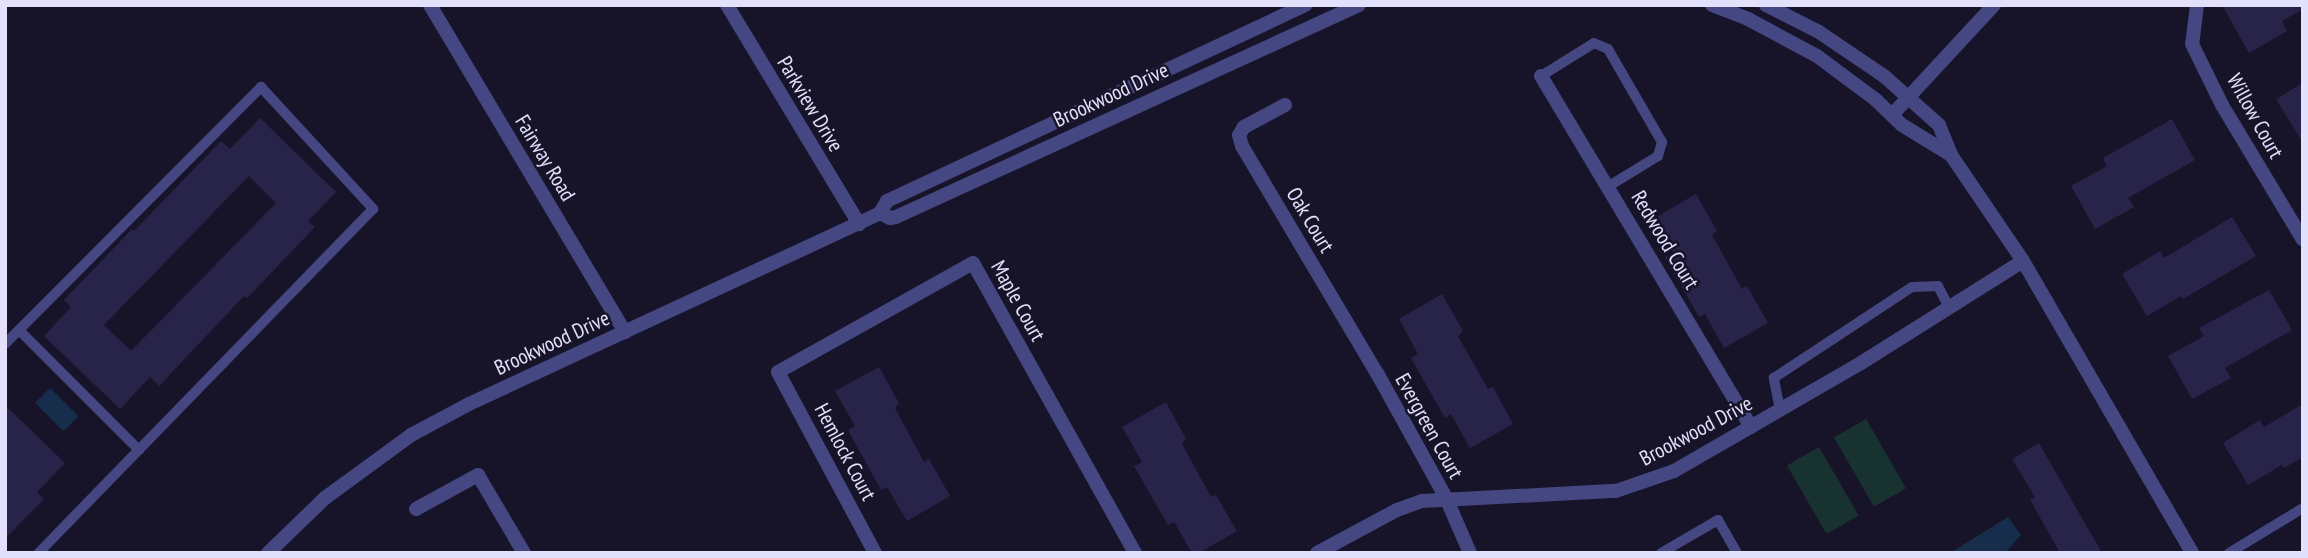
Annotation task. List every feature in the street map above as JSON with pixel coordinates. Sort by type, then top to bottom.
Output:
[{"type":"street","name":"Fairway Road","points":[[430,5],[625,332]]},
{"type":"street","name":"Parkview Drive","points":[[727,5],[859,224]]},
{"type":"street","name":"Brookwood Drive","points":[[268,553],[325,498],[411,435],[469,404],[859,224],[880,213],[887,201],[1306,5]]},
{"type":"street","name":"Brookwood Drive","points":[[880,213],[890,218],[897,217],[1359,5]]},
{"type":"street","points":[[1712,5],[1748,19],[1817,56],[1930,144],[1951,155]]},
{"type":"street","points":[[1766,5],[1819,33],[1884,76],[1939,125],[1951,155],[2023,261],[2192,553]]},
{"type":"street","points":[[1892,115],[1994,5]]},
{"type":"street","name":"Willow Court","points":[[2197,5],[2192,44],[2222,105],[2303,240]]},
{"type":"street","name":"Redwood Court","points":[[1541,76],[1751,427]]},
{"type":"street","name":"Oak Court","points":[[1285,106],[1244,127],[1239,135],[1242,146],[1377,373]]},
{"type":"street","name":"Brookwood Drive","points":[[1317,553],[1398,510],[1446,498],[1616,491],[1674,471],[1780,410],[2023,261]]},
{"type":"street","name":"Maple Court","points":[[778,372],[973,263],[1135,553]]},
{"type":"street","name":"Hemlock Court","points":[[778,372],[875,553]]},
{"type":"street","name":"Evergreen Court","points":[[1377,373],[1446,498],[1470,553]]},
{"type":"street","points":[[416,509],[478,475],[524,553]]},
{"type":"lane","points":[[1541,76],[1594,43],[1608,49],[1662,142],[1658,156],[1609,187]]},
{"type":"lane","points":[[5,344],[261,88],[373,209],[38,553]]},
{"type":"lane","points":[[1780,410],[1774,378],[1912,287],[1938,286],[1949,308]]},
{"type":"lane","points":[[19,330],[139,450]]},
{"type":"lane","points":[[2229,553],[2303,508]]},
{"type":"lane","points":[[1661,553],[1718,520],[1737,553]]},
{"type":"green space","points":[[1866,419],[1906,488],[1874,507],[1834,438]]},
{"type":"green space","points":[[1819,447],[1858,515],[1826,534],[1787,466]]},
{"type":"water","points":[[50,388],[78,416],[63,431],[35,403]]},
{"type":"water","points":[[2008,517],[2021,535],[2005,553],[1950,553]]},
{"type":"building","points":[[2222,5],[2303,5],[2303,9],[2282,21],[2287,31],[2249,53]]},
{"type":"building","points":[[2303,83],[2303,143],[2276,99]]},
{"type":"building","points":[[260,118],[336,192],[308,221],[315,227],[247,298],[244,296],[159,386],[150,377],[120,409],[44,336],[71,307],[64,300],[132,229],[134,231],[221,141],[230,149]],"holes":[[[249,176],[276,203],[131,351],[104,325]]]},
{"type":"building","points":[[2172,119],[2195,160],[2128,198],[2134,207],[2095,229],[2071,186],[2107,166],[2103,158]]},
{"type":"building","points":[[1696,194],[1717,231],[1712,235],[1742,289],[1747,286],[1768,323],[1724,348],[1705,314],[1699,317],[1665,257],[1673,253],[1653,219]]},
{"type":"building","points":[[2232,217],[2256,256],[2183,299],[2181,296],[2147,316],[2122,274],[2160,251],[2164,258]]},
{"type":"building","points":[[2269,290],[2292,330],[2225,368],[2231,378],[2192,399],[2168,356],[2204,336],[2199,328]]},
{"type":"building","points":[[1442,294],[1463,331],[1458,336],[1488,389],[1493,387],[1513,424],[1470,448],[1451,414],[1445,418],[1411,358],[1418,354],[1399,319]]},
{"type":"building","points":[[879,367],[899,403],[895,408],[924,462],[929,459],[950,496],[907,521],[887,487],[881,490],[848,430],[855,426],[835,391]]},
{"type":"building","points":[[1166,402],[1186,439],[1182,444],[1211,497],[1216,495],[1237,531],[1199,553],[1192,553],[1174,522],[1168,525],[1134,466],[1142,462],[1122,427]]},
{"type":"building","points":[[2303,404],[2303,457],[2284,468],[2282,465],[2248,485],[2223,443],[2260,420],[2264,427]]},
{"type":"building","points":[[5,405],[65,463],[37,492],[44,499],[5,539]]},
{"type":"building","points":[[2039,443],[2102,553],[2060,553],[2030,500],[2035,497],[2012,459]]}]
